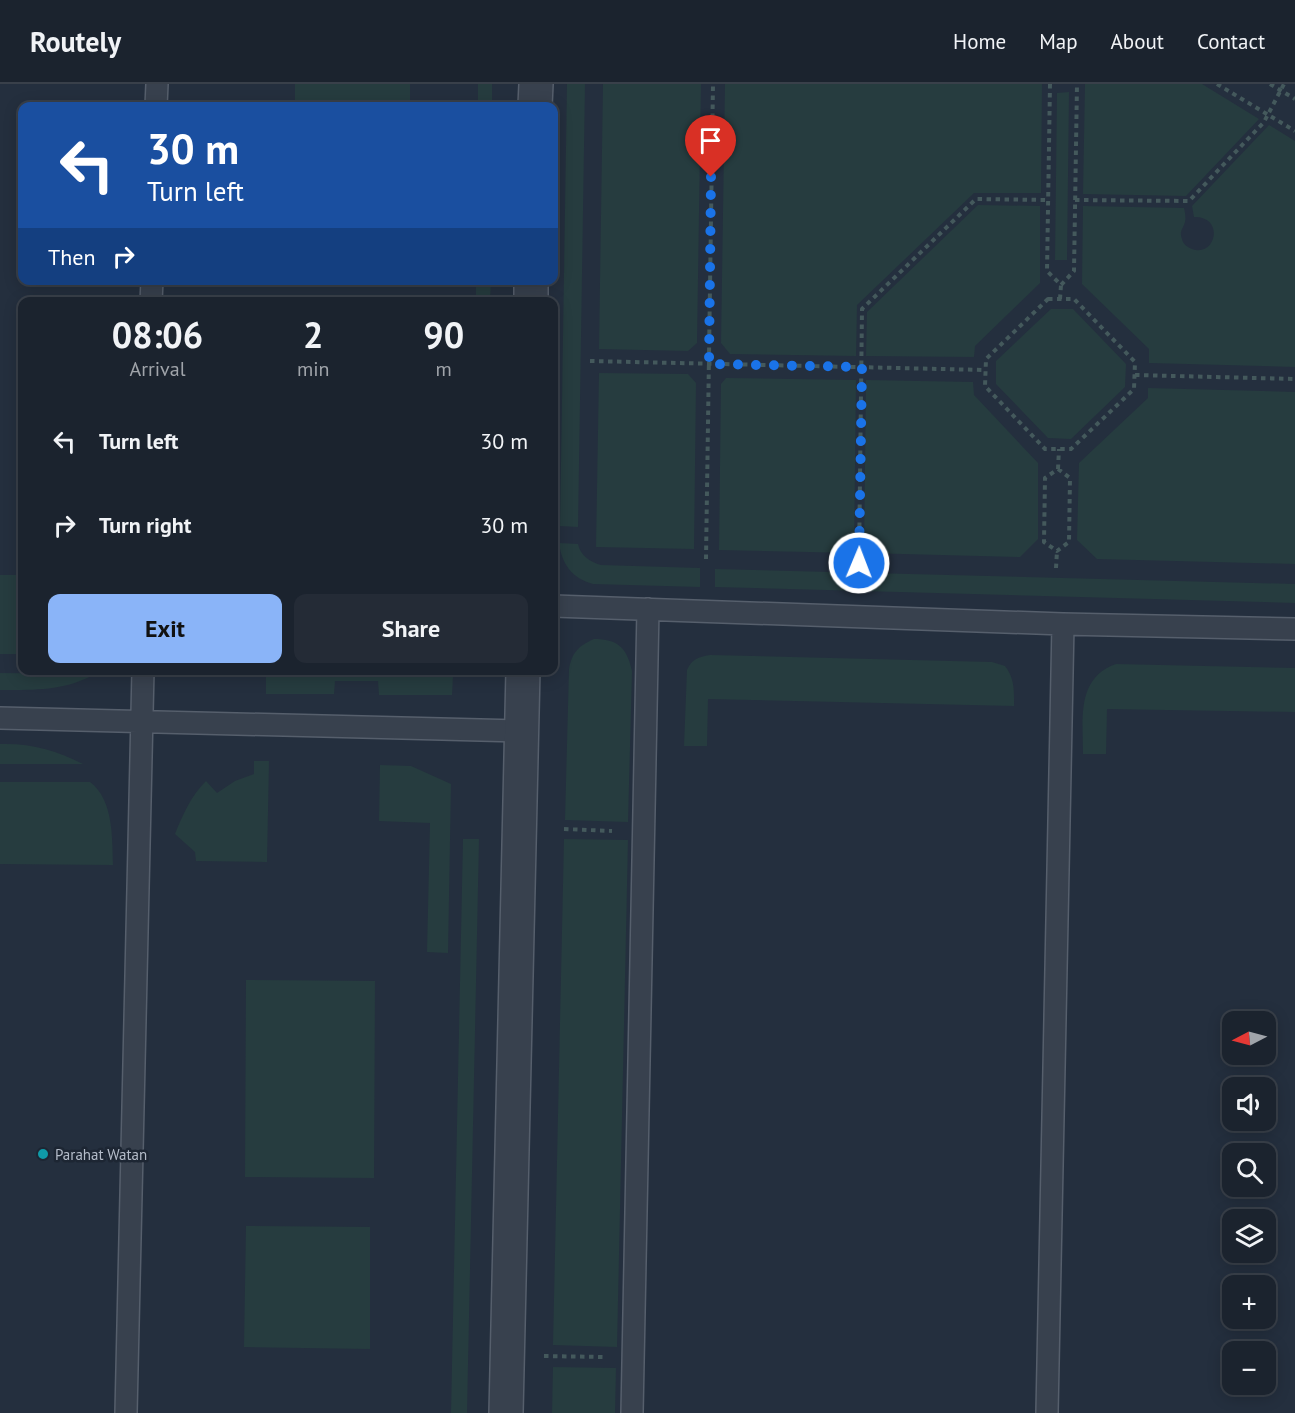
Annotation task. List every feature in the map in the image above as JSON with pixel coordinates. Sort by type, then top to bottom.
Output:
[{"type":"street","points":[[535,102],[536,84]]},
{"type":"street","points":[[506,1413],[523,675]]},
{"type":"lane","points":[[156,102],[157,84]]},
{"type":"lane","points":[[558,606],[1063,624],[1295,629]]},
{"type":"lane","points":[[632,1413],[648,609]]},
{"type":"lane","points":[[1047,1413],[1063,624]]},
{"type":"lane","points":[[126,1413],[143,675]]},
{"type":"lane","points":[[0,718],[521,731]]},
{"type":"path","points":[[706,559],[713,84]]},
{"type":"path","points":[[1050,84],[1047,271],[1061,285]]},
{"type":"path","points":[[1060,299],[1061,285],[1074,271],[1077,84]]},
{"type":"path","points":[[1217,84],[1295,131]]},
{"type":"path","points":[[1270,84],[1295,99]]},
{"type":"path","points":[[1076,200],[1189,201],[1264,122],[1284,84]]},
{"type":"path","points":[[859,563],[862,309],[976,199],[1048,200]]},
{"type":"path","points":[[1048,299],[1074,299],[1135,362],[1134,389],[1071,449],[1045,449],[985,386],[985,370],[986,359],[1048,299]]},
{"type":"path","points":[[590,361],[985,370]]},
{"type":"path","points":[[1135,375],[1295,379]]},
{"type":"path","points":[[1058,469],[1059,449]]},
{"type":"path","points":[[1057,551],[1044,542],[1044,531],[1046,478],[1058,469]]},
{"type":"path","points":[[1056,568],[1057,551],[1069,542],[1070,478],[1058,469]]},
{"type":"path","points":[[564,830],[617,831]]},
{"type":"path","points":[[553,1356],[606,1357]]},
{"type":"green space","points":[[295,84],[410,84],[410,102],[295,102]]},
{"type":"green space","points":[[478,84],[492,84],[492,102],[478,102]]},
{"type":"green space","points":[[567,84],[585,84],[578,527],[560,526]]},
{"type":"green space","points":[[603,84],[701,84],[697,343],[688,351],[599,349]]},
{"type":"green space","points":[[725,84],[1042,84],[1041,193],[974,193],[857,305],[856,356],[730,354],[721,343]]},
{"type":"green space","points":[[1085,84],[1202,84],[1259,119],[1186,196],[1083,194]]},
{"type":"green space","points":[[1069,92],[1067,260],[1055,260],[1057,93]]},
{"type":"green space","points":[[1269,125],[1295,141],[1295,367],[1149,363],[1149,349],[1082,284],[1083,206],[1184,208],[1185,220],[1181,234],[1183,242],[1192,249],[1207,248],[1214,236],[1213,229],[1204,218],[1194,217],[1192,206]]},
{"type":"green space","points":[[978,205],[1040,206],[1040,283],[975,346],[974,357],[866,356],[867,312]]},
{"type":"green space","points":[[476,285],[491,285],[490,297],[476,297]]},
{"type":"green space","points":[[1051,309],[1073,309],[1126,364],[1125,387],[1071,439],[1048,438],[996,384],[996,361]]},
{"type":"green space","points":[[599,373],[688,374],[696,383],[694,549],[596,547]]},
{"type":"green space","points":[[726,378],[856,380],[854,553],[719,550],[721,384]]},
{"type":"green space","points":[[866,380],[973,382],[974,395],[1038,463],[1038,539],[1020,557],[864,553]]},
{"type":"green space","points":[[1148,388],[1295,392],[1295,564],[1097,559],[1077,540],[1079,463],[1148,398]]},
{"type":"green space","points":[[559,543],[578,544],[586,558],[601,565],[700,568],[700,587],[593,584],[579,578],[569,569]]},
{"type":"green space","points":[[715,569],[1295,584],[1295,603],[715,587]]},
{"type":"green space","points":[[0,575],[18,575],[18,654],[0,654]]},
{"type":"green space","points":[[594,639],[602,639],[620,646],[627,656],[632,671],[628,822],[565,820],[569,669],[577,651]]},
{"type":"green space","points":[[710,655],[992,662],[1005,666],[1011,676],[1014,706],[708,699],[707,746],[684,746],[687,670],[696,659]]},
{"type":"green space","points":[[1116,664],[1295,668],[1295,712],[1107,709],[1106,754],[1083,754],[1084,701],[1088,689],[1103,670]]},
{"type":"green space","points":[[0,673],[93,675],[61,687],[0,690]]},
{"type":"green space","points":[[266,675],[453,676],[452,695],[379,695],[378,681],[335,681],[334,694],[266,694]]},
{"type":"green space","points":[[0,744],[43,748],[83,764],[0,764]]},
{"type":"green space","points":[[254,761],[269,761],[267,862],[196,861],[195,852],[175,834],[188,806],[206,781],[217,793],[235,781],[254,774]]},
{"type":"green space","points":[[380,765],[411,766],[451,784],[448,953],[427,952],[430,823],[379,821]]},
{"type":"green space","points":[[0,782],[90,782],[104,799],[108,809],[112,832],[113,865],[0,864]]},
{"type":"green space","points":[[463,839],[479,839],[467,1413],[451,1413]]},
{"type":"green space","points":[[564,839],[628,840],[617,1347],[553,1345]]},
{"type":"green space","points":[[246,980],[375,981],[374,1178],[245,1177]]},
{"type":"green space","points":[[246,1226],[370,1227],[370,1349],[244,1347]]},
{"type":"green space","points":[[553,1367],[616,1368],[615,1413],[552,1413]]},
{"type":"place","name":"Parahat Watan","points":[[43,1154]]},
{"type":"route","points":[[711,177],[709,364],[862,367],[859,563]]}]
